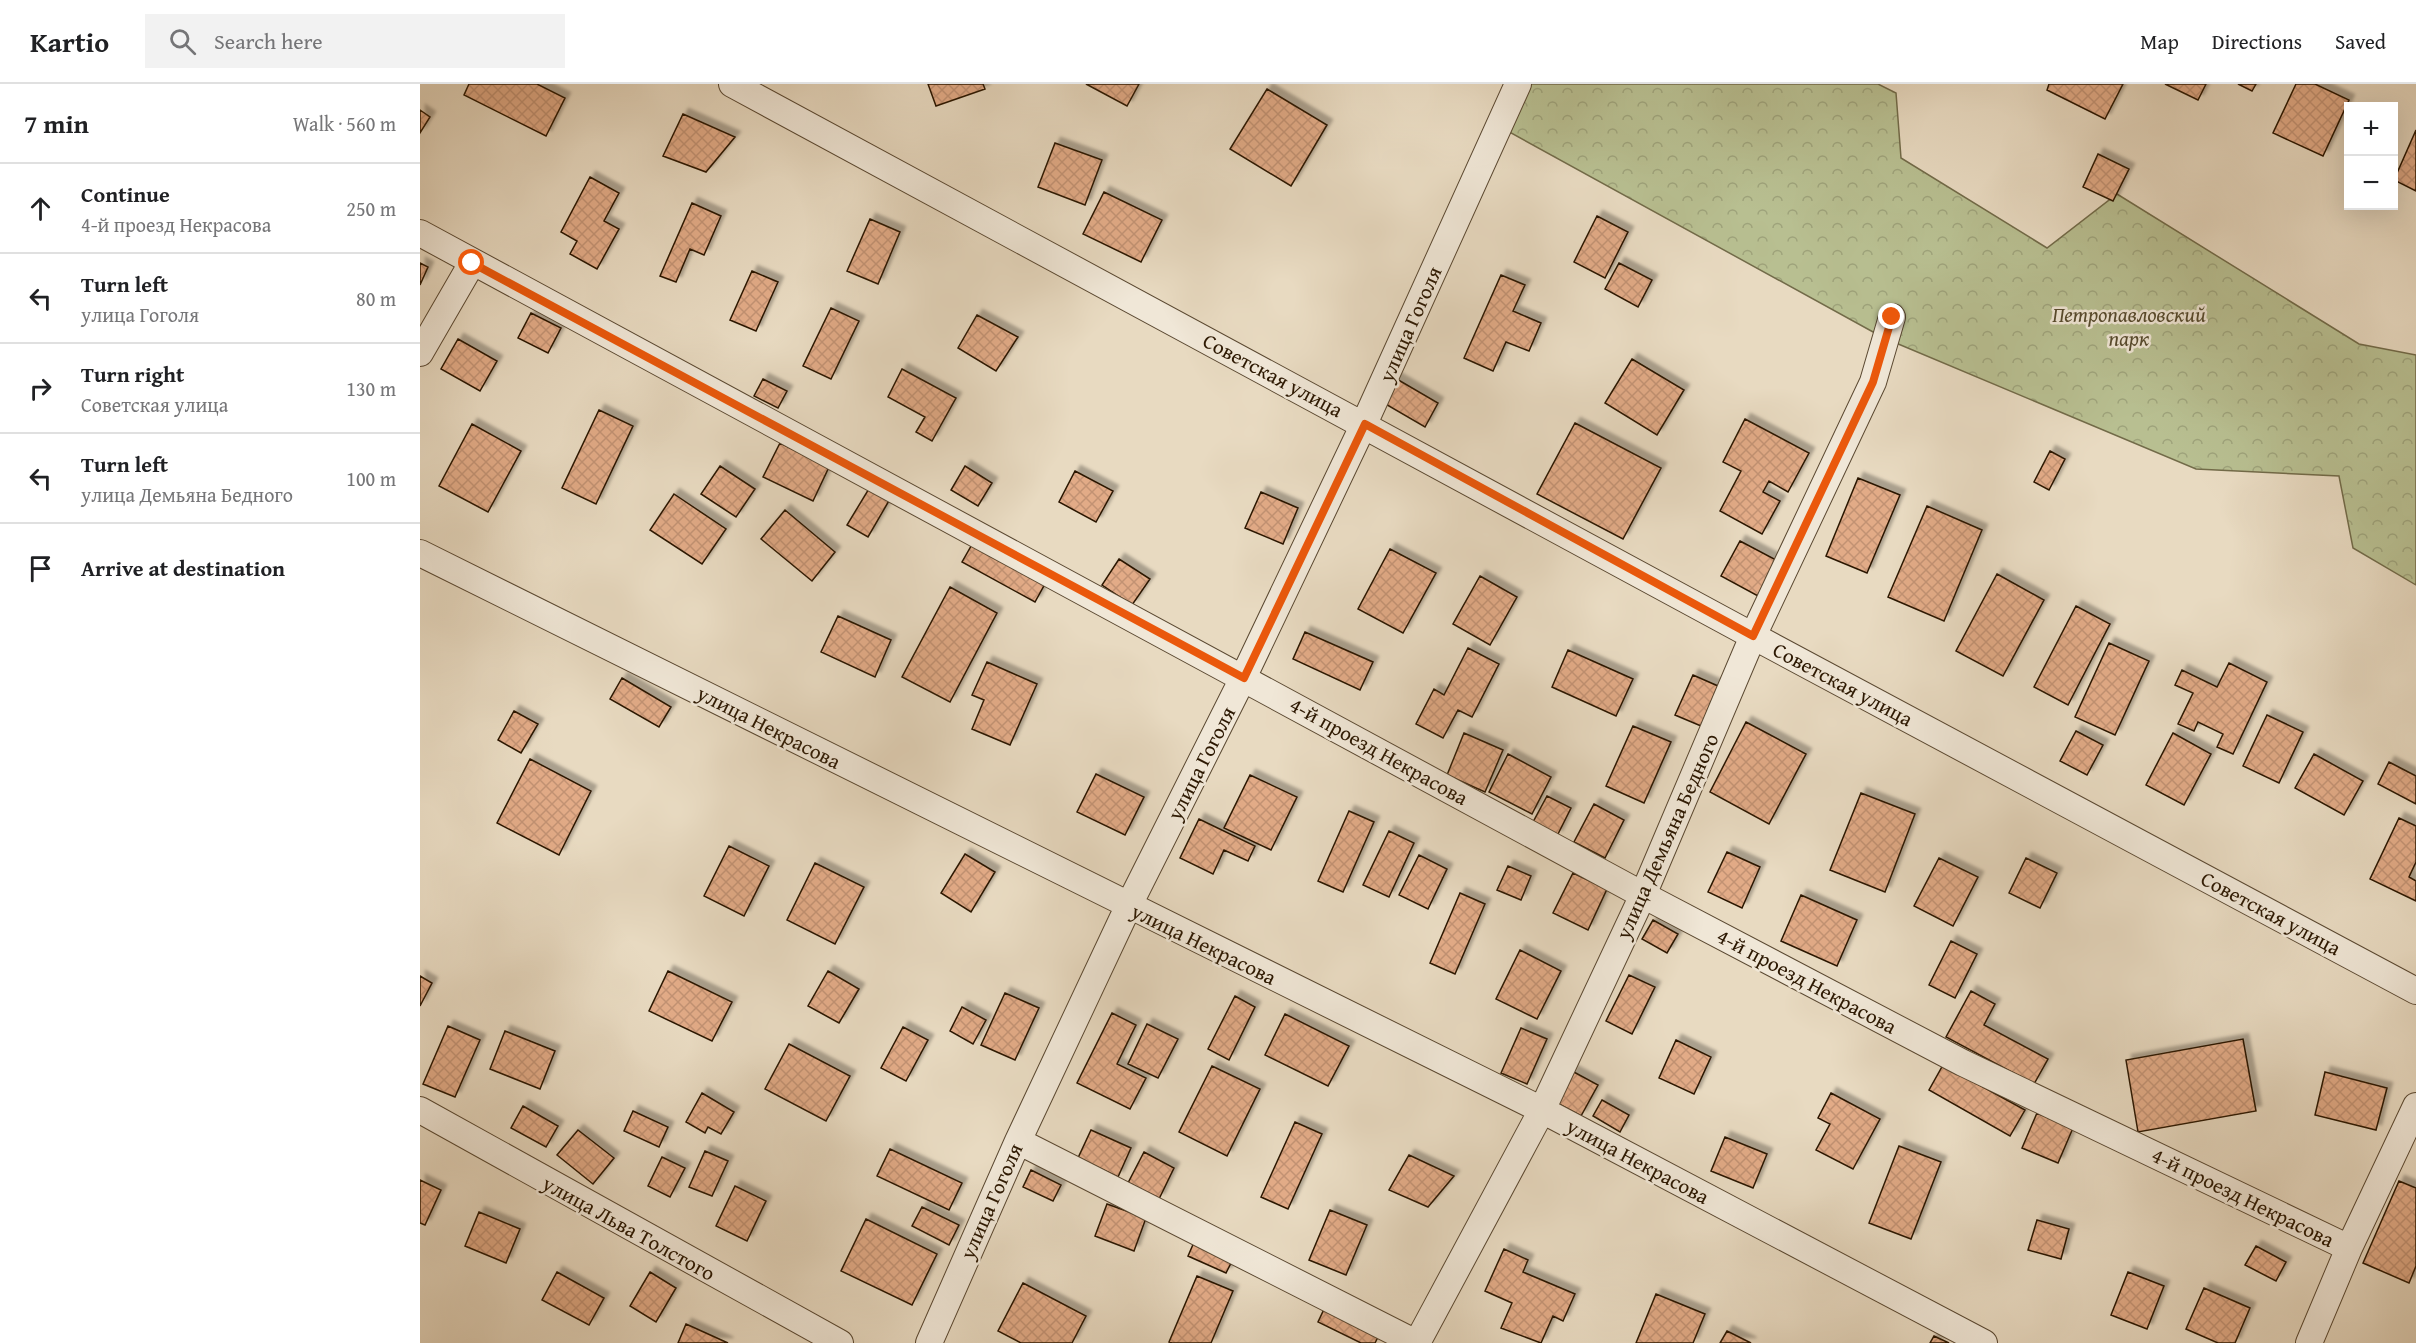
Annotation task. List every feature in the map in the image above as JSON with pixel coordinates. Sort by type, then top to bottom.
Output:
[{"type":"street","name":"Советская улица","points":[[732,84],[1365,424],[1753,636],[2416,991]]},
{"type":"street","name":"улица Гоголя","points":[[929,1343],[1018,1141],[1128,907],[1244,678],[1365,424],[1518,84]]},
{"type":"street","name":"4-й проезд Некрасова","points":[[420,233],[1643,895],[1963,1063],[2349,1248]]},
{"type":"street","points":[[420,353],[472,263]]},
{"type":"street","name":"улица Демьяна Бедного","points":[[1416,1343],[1542,1110],[1643,895],[1753,636],[1873,382],[1892,317]]},
{"type":"street","name":"улица Некрасова","points":[[420,552],[1128,907],[1542,1110],[1984,1343]]},
{"type":"street","points":[[2309,1343],[2349,1248],[2416,1106]]},
{"type":"street","name":"улица Льва Толстого","points":[[420,1110],[840,1343]]},
{"type":"street","points":[[1018,1141],[1416,1343]]},
{"type":"green space","name":"Петропавловский парк","points":[[1522,84],[1878,84],[1896,93],[1901,158],[2047,248],[2117,194],[2359,344],[2416,355],[2416,585],[2353,548],[2339,476],[2196,469],[1884,338],[1502,128]]},
{"type":"building","points":[[469,84],[537,84],[565,98],[546,136],[464,95]]},
{"type":"building","points":[[928,84],[983,84],[985,89],[936,106]]},
{"type":"building","points":[[1086,84],[1139,84],[1127,106]]},
{"type":"building","points":[[2049,84],[2123,84],[2105,119],[2047,90]]},
{"type":"building","points":[[2165,84],[2206,84],[2198,100]]},
{"type":"building","points":[[2238,84],[2256,84],[2252,91]]},
{"type":"building","points":[[2296,84],[2315,84],[2349,100],[2344,102],[2344,111],[2323,156],[2273,133]]},
{"type":"building","points":[[1267,89],[1327,125],[1291,186],[1230,149]]},
{"type":"building","points":[[420,110],[430,117],[420,133]]},
{"type":"building","points":[[683,114],[735,137],[706,172],[663,156]]},
{"type":"building","points":[[2416,130],[2416,191],[2398,182],[2398,171]]},
{"type":"building","points":[[1055,143],[1102,160],[1085,205],[1038,187]]},
{"type":"building","points":[[2098,154],[2129,169],[2113,201],[2083,187]]},
{"type":"building","points":[[590,177],[619,193],[604,221],[619,229],[597,269],[570,254],[577,241],[561,232]]},
{"type":"building","points":[[1104,192],[1162,220],[1141,262],[1083,234]]},
{"type":"building","points":[[692,203],[721,216],[704,255],[690,249],[676,282],[660,276]]},
{"type":"building","points":[[1597,216],[1628,232],[1605,278],[1574,262]]},
{"type":"building","points":[[870,219],[900,232],[878,284],[847,271]]},
{"type":"building","points":[[420,263],[428,267],[420,285]]},
{"type":"building","points":[[1619,263],[1652,280],[1638,307],[1605,289]]},
{"type":"building","points":[[752,271],[778,282],[756,331],[730,320]]},
{"type":"building","points":[[1501,275],[1525,285],[1513,311],[1541,323],[1529,351],[1506,342],[1493,371],[1464,358]]},
{"type":"building","points":[[831,308],[859,321],[831,379],[803,366]]},
{"type":"building","points":[[531,313],[561,328],[548,353],[518,338]]},
{"type":"building","points":[[977,315],[1018,337],[996,371],[958,348]]},
{"type":"building","points":[[458,339],[497,361],[480,391],[441,369]]},
{"type":"building","points":[[1632,359],[1684,390],[1657,435],[1605,403]]},
{"type":"building","points":[[902,369],[956,398],[932,441],[916,432],[925,417],[888,397]]},
{"type":"building","points":[[1395,378],[1438,403],[1425,427],[1382,402]]},
{"type":"building","points":[[763,379],[787,391],[778,408],[754,396]]},
{"type":"building","points":[[599,410],[633,426],[596,504],[562,488]]},
{"type":"building","points":[[1745,419],[1809,453],[1788,492],[1769,481],[1763,492],[1780,501],[1762,534],[1720,511],[1741,471],[1723,462]]},
{"type":"building","points":[[1575,423],[1661,468],[1623,539],[1537,494]]},
{"type":"building","points":[[472,424],[521,451],[488,512],[439,486]]},
{"type":"building","points":[[780,443],[829,467],[813,501],[763,477]]},
{"type":"building","points":[[2050,451],[2065,459],[2049,490],[2034,482]]},
{"type":"building","points":[[720,466],[755,489],[736,517],[701,494]]},
{"type":"building","points":[[965,466],[992,483],[978,506],[951,490]]},
{"type":"building","points":[[1075,471],[1113,491],[1096,522],[1059,502]]},
{"type":"building","points":[[1858,478],[1900,495],[1867,573],[1826,556]]},
{"type":"building","points":[[870,487],[890,499],[868,537],[847,525]]},
{"type":"building","points":[[1261,492],[1298,508],[1283,544],[1245,528]]},
{"type":"building","points":[[674,494],[726,529],[702,564],[650,530]]},
{"type":"building","points":[[1927,506],[1982,530],[1944,621],[1888,597]]},
{"type":"building","points":[[785,510],[835,552],[812,581],[761,539]]},
{"type":"building","points":[[974,541],[1046,582],[1035,602],[962,562]]},
{"type":"building","points":[[1740,541],[1778,561],[1758,596],[1721,576]]},
{"type":"building","points":[[1390,549],[1436,573],[1403,633],[1358,609]]},
{"type":"building","points":[[1119,559],[1150,579],[1132,605],[1102,585]]},
{"type":"building","points":[[1997,574],[2044,600],[2003,676],[1956,651]]},
{"type":"building","points":[[1480,576],[1517,597],[1490,645],[1453,624]]},
{"type":"building","points":[[950,587],[997,613],[950,702],[902,677]]},
{"type":"building","points":[[2076,606],[2110,624],[2068,705],[2034,687]]},
{"type":"building","points":[[838,616],[891,640],[875,677],[821,652]]},
{"type":"building","points":[[1305,632],[1373,662],[1360,690],[1293,659]]},
{"type":"building","points":[[2109,643],[2149,661],[2115,735],[2075,717]]},
{"type":"building","points":[[1468,648],[1499,664],[1472,717],[1458,710],[1443,738],[1416,724],[1434,689],[1444,695]]},
{"type":"building","points":[[1568,650],[1633,679],[1616,716],[1552,687]]},
{"type":"building","points":[[987,662],[1037,684],[1010,745],[972,729],[984,700],[972,695]]},
{"type":"building","points":[[2229,663],[2267,682],[2233,754],[2217,747],[2223,734],[2198,722],[2194,731],[2178,724],[2193,693],[2175,685],[2182,670],[2217,687]]},
{"type":"building","points":[[1693,675],[1718,686],[1701,726],[1675,715]]},
{"type":"building","points":[[622,678],[671,707],[659,727],[610,699]]},
{"type":"building","points":[[514,711],[538,724],[521,753],[498,740]]},
{"type":"building","points":[[2267,715],[2303,732],[2279,783],[2243,766]]},
{"type":"building","points":[[1746,722],[1806,754],[1769,824],[1710,792]]},
{"type":"building","points":[[1633,726],[1671,742],[1644,803],[1606,786]]},
{"type":"building","points":[[2076,731],[2103,745],[2087,775],[2060,761]]},
{"type":"building","points":[[1464,733],[1503,750],[1485,792],[1447,775]]},
{"type":"building","points":[[2173,733],[2211,754],[2184,805],[2146,785]]},
{"type":"building","points":[[1508,754],[1551,777],[1532,814],[1489,792]]},
{"type":"building","points":[[2314,754],[2363,781],[2344,815],[2295,788]]},
{"type":"building","points":[[530,759],[591,791],[559,855],[497,823]]},
{"type":"building","points":[[2389,762],[2416,776],[2416,804],[2378,784]]},
{"type":"building","points":[[1096,774],[1144,797],[1125,835],[1077,812]]},
{"type":"building","points":[[1250,775],[1297,797],[1271,850],[1224,828]]},
{"type":"building","points":[[1861,793],[1915,814],[1885,892],[1830,870]]},
{"type":"building","points":[[1547,796],[1571,808],[1557,836],[1532,824]]},
{"type":"building","points":[[1594,804],[1624,820],[1605,858],[1574,842]]},
{"type":"building","points":[[1349,811],[1374,822],[1343,892],[1318,881]]},
{"type":"building","points":[[2399,818],[2416,826],[2416,862],[2409,877],[2416,881],[2416,901],[2370,879]]},
{"type":"building","points":[[1199,819],[1255,846],[1248,861],[1224,850],[1213,874],[1180,858]]},
{"type":"building","points":[[1389,831],[1414,843],[1389,897],[1363,885]]},
{"type":"building","points":[[729,846],[769,866],[744,916],[704,896]]},
{"type":"building","points":[[1727,852],[1760,867],[1742,908],[1708,892]]},
{"type":"building","points":[[965,854],[995,872],[971,912],[941,893]]},
{"type":"building","points":[[1419,855],[1447,869],[1428,909],[1399,895]]},
{"type":"building","points":[[1939,858],[1978,877],[1953,926],[1914,906]]},
{"type":"building","points":[[2026,858],[2057,873],[2040,908],[2009,893]]},
{"type":"building","points":[[815,863],[864,887],[835,944],[787,920]]},
{"type":"building","points":[[1508,866],[1531,876],[1521,900],[1497,890]]},
{"type":"building","points":[[1573,873],[1607,889],[1588,930],[1553,913]]},
{"type":"building","points":[[1460,893],[1485,904],[1455,974],[1430,963]]},
{"type":"building","points":[[1801,895],[1857,920],[1837,966],[1781,941]]},
{"type":"building","points":[[1653,920],[1678,934],[1667,953],[1642,939]]},
{"type":"building","points":[[1951,941],[1977,954],[1955,998],[1929,985]]},
{"type":"building","points":[[1520,950],[1561,971],[1537,1019],[1496,999]]},
{"type":"building","points":[[668,971],[732,1002],[712,1041],[649,1011]]},
{"type":"building","points":[[828,971],[859,989],[839,1023],[808,1006]]},
{"type":"building","points":[[1629,975],[1655,987],[1632,1034],[1606,1021]]},
{"type":"building","points":[[420,976],[432,983],[420,1006]]},
{"type":"building","points":[[1971,991],[1995,1004],[1984,1025],[2048,1059],[2034,1084],[1946,1037]]},
{"type":"building","points":[[1005,993],[1039,1008],[1015,1060],[981,1045]]},
{"type":"building","points":[[1235,996],[1255,1007],[1229,1060],[1208,1049]]},
{"type":"building","points":[[962,1007],[986,1020],[973,1044],[950,1031]]},
{"type":"building","points":[[1112,1013],[1136,1025],[1117,1064],[1146,1078],[1130,1109],[1077,1083]]},
{"type":"building","points":[[1285,1014],[1349,1046],[1328,1086],[1265,1055]]},
{"type":"building","points":[[1147,1024],[1178,1039],[1158,1078],[1128,1064]]},
{"type":"building","points":[[448,1026],[480,1040],[455,1097],[423,1084]]},
{"type":"building","points":[[903,1027],[928,1040],[906,1081],[881,1068]]},
{"type":"building","points":[[1521,1028],[1547,1039],[1527,1084],[1501,1073]]},
{"type":"building","points":[[505,1031],[555,1051],[540,1089],[490,1069]]},
{"type":"building","points":[[2243,1039],[2256,1111],[2138,1132],[2126,1060]]},
{"type":"building","points":[[1676,1040],[1711,1057],[1694,1094],[1659,1078]]},
{"type":"building","points":[[789,1044],[850,1076],[826,1121],[765,1089]]},
{"type":"building","points":[[1943,1065],[2025,1110],[2010,1136],[1929,1090]]},
{"type":"building","points":[[1212,1066],[1260,1089],[1227,1156],[1179,1132]]},
{"type":"building","points":[[1572,1071],[1598,1085],[1581,1116],[1555,1102]]},
{"type":"building","points":[[2325,1072],[2387,1088],[2376,1130],[2315,1115]]},
{"type":"building","points":[[702,1093],[734,1112],[721,1134],[708,1127],[705,1133],[686,1122]]},
{"type":"building","points":[[1831,1093],[1880,1119],[1853,1169],[1816,1150],[1830,1124],[1818,1118]]},
{"type":"building","points":[[1602,1100],[1629,1115],[1620,1132],[1593,1116]]},
{"type":"building","points":[[523,1106],[558,1126],[546,1147],[511,1128]]},
{"type":"building","points":[[633,1111],[668,1127],[659,1147],[624,1131]]},
{"type":"building","points":[[2037,1113],[2073,1128],[2058,1163],[2022,1148]]},
{"type":"building","points":[[1295,1122],[1322,1134],[1288,1209],[1261,1197]]},
{"type":"building","points":[[578,1130],[614,1158],[593,1184],[557,1155]]},
{"type":"building","points":[[1091,1130],[1131,1148],[1118,1177],[1078,1158]]},
{"type":"building","points":[[1725,1137],[1767,1154],[1753,1188],[1711,1171]]},
{"type":"building","points":[[1899,1146],[1941,1162],[1911,1239],[1869,1223]]},
{"type":"building","points":[[890,1149],[962,1183],[949,1210],[877,1176]]},
{"type":"building","points":[[705,1151],[728,1161],[712,1196],[689,1187]]},
{"type":"building","points":[[1144,1152],[1174,1168],[1159,1199],[1128,1183]]},
{"type":"building","points":[[1409,1155],[1454,1176],[1428,1207],[1389,1190]]},
{"type":"building","points":[[662,1157],[685,1168],[670,1197],[648,1186]]},
{"type":"building","points":[[1031,1170],[1061,1185],[1053,1201],[1023,1187]]},
{"type":"building","points":[[420,1180],[441,1190],[425,1225],[420,1223]]},
{"type":"building","points":[[2399,1181],[2416,1188],[2416,1266],[2409,1283],[2363,1263]]},
{"type":"building","points":[[735,1186],[766,1201],[747,1241],[716,1226]]},
{"type":"building","points":[[1107,1204],[1146,1218],[1134,1251],[1095,1236]]},
{"type":"building","points":[[922,1207],[959,1225],[949,1245],[912,1226]]},
{"type":"building","points":[[1330,1210],[1367,1225],[1346,1275],[1309,1260]]},
{"type":"building","points":[[479,1212],[520,1229],[506,1263],[465,1246]]},
{"type":"building","points":[[866,1219],[937,1254],[912,1305],[841,1271]]},
{"type":"building","points":[[2037,1220],[2069,1229],[2061,1259],[2028,1250]]},
{"type":"building","points":[[1195,1240],[1234,1257],[1226,1273],[1188,1256]]},
{"type":"building","points":[[2256,1246],[2286,1262],[2276,1281],[2245,1265]]},
{"type":"building","points":[[1504,1249],[1528,1260],[1523,1272],[1575,1294],[1563,1321],[1553,1316],[1541,1343],[1501,1328],[1512,1303],[1485,1291]]},
{"type":"building","points":[[557,1272],[604,1298],[589,1325],[542,1300]]},
{"type":"building","points":[[650,1272],[676,1288],[656,1322],[630,1306]]},
{"type":"building","points":[[2128,1272],[2164,1286],[2147,1329],[2111,1315]]},
{"type":"building","points":[[1197,1276],[1233,1291],[1211,1343],[1169,1342]]},
{"type":"building","points":[[1023,1283],[1086,1316],[1072,1343],[1021,1343],[998,1331]]},
{"type":"building","points":[[2204,1288],[2250,1308],[2235,1343],[2218,1343],[2186,1329]]},
{"type":"building","points":[[1656,1294],[1705,1314],[1693,1343],[1636,1343]]},
{"type":"building","points":[[1326,1305],[1381,1331],[1375,1343],[1361,1343],[1318,1322]]},
{"type":"building","points":[[686,1324],[728,1343],[678,1343]]},
{"type":"building","points":[[1727,1331],[1751,1343],[1720,1343]]},
{"type":"building","points":[[1934,1336],[1949,1343],[1930,1343]]},
{"type":"route","points":[[472,263],[1244,678],[1365,424],[1753,636],[1873,382],[1892,317]]}]
